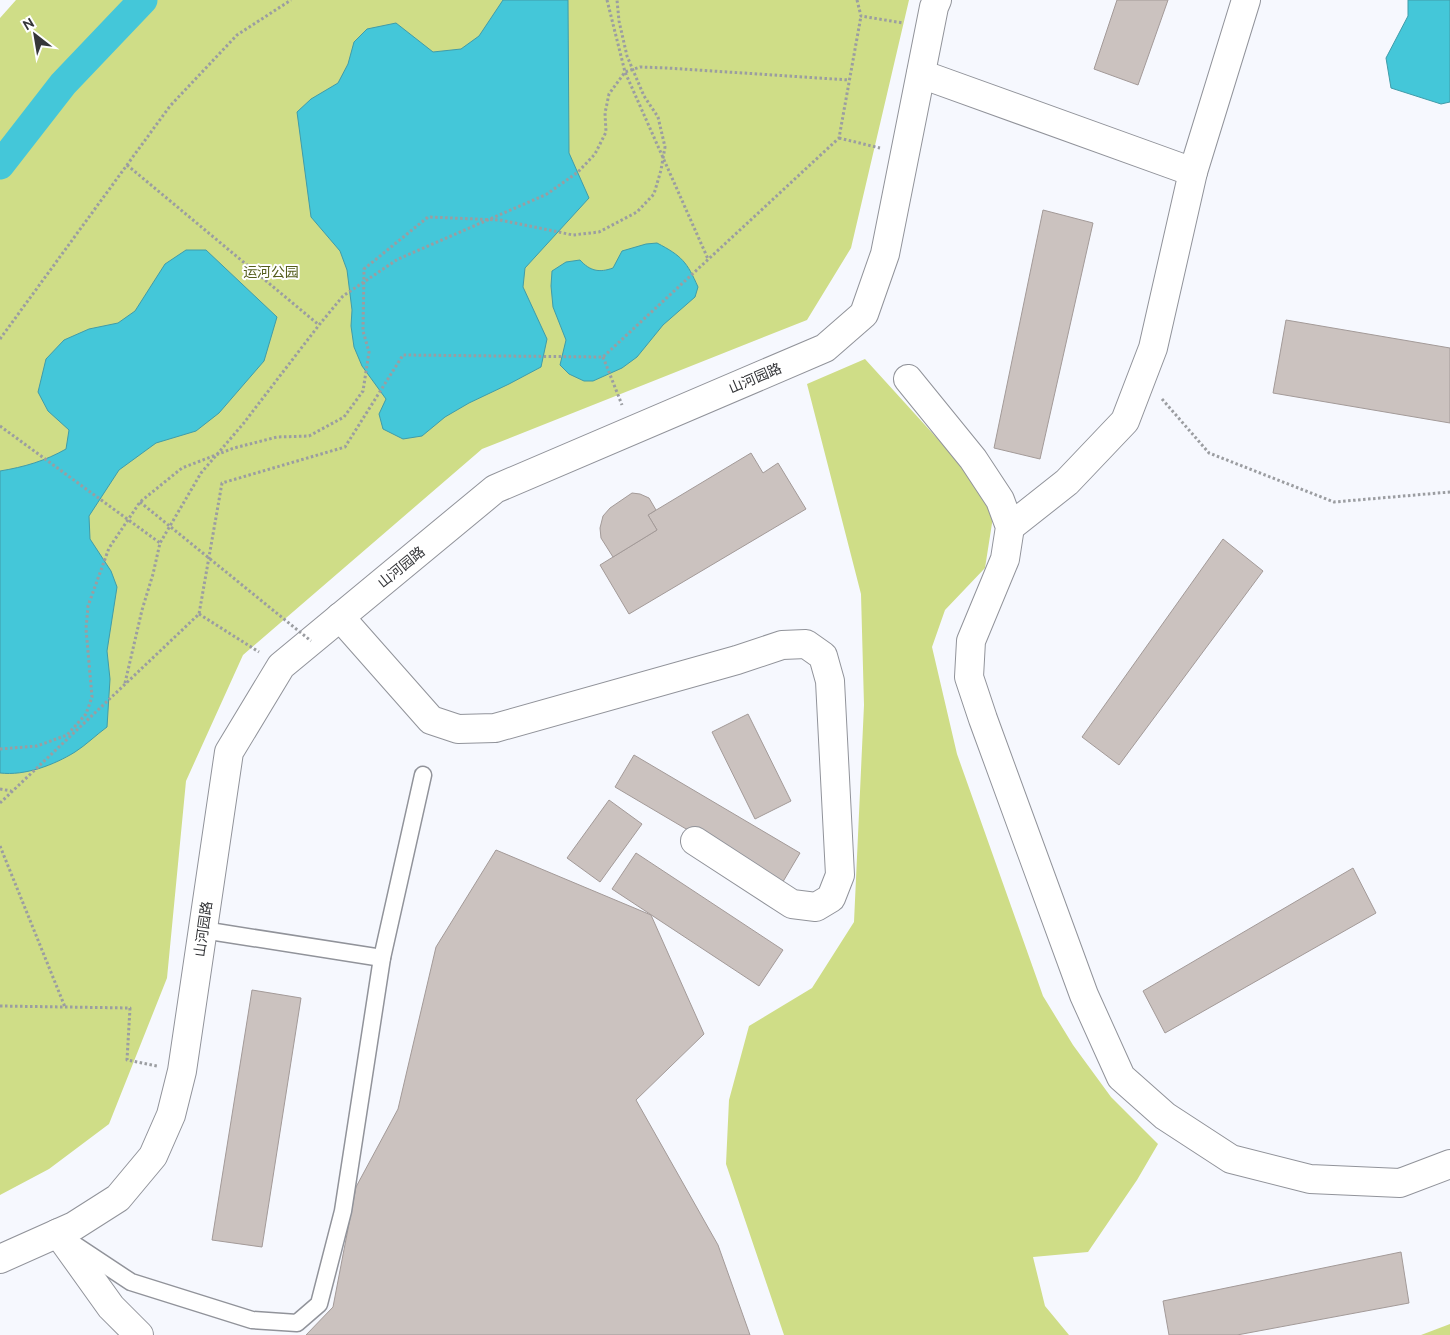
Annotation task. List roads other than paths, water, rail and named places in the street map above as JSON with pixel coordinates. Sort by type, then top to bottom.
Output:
[{"type":"street","name":"山河园路","points":[[0,1259],[74,1226],[118,1198],[153,1156],[171,1115],[182,1070],[229,752],[281,666],[495,489],[825,348],[864,314],[885,254],[937,0]]},
{"type":"street","points":[[1010,527],[1067,482],[1125,421],[1153,348],[1193,172],[1246,0]]},
{"type":"street","points":[[921,74],[1193,172]]},
{"type":"street","points":[[908,379],[973,459],[1000,500],[1010,527],[1005,559],[972,641],[969,677],[992,746],[1084,995],[1120,1077],[1165,1116],[1231,1159],[1310,1179],[1400,1183],[1450,1164]]},
{"type":"street","points":[[340,617],[431,720],[458,729],[495,728],[736,660],[782,645],[806,644],[823,656],[830,681],[840,875],[831,898],[816,907],[792,904],[695,841]]},
{"type":"street","points":[[58,1233],[111,1307],[140,1335]]},
{"type":"lane","points":[[58,1233],[131,1282],[252,1320],[297,1323],[319,1304],[344,1211],[382,958],[423,775]]},
{"type":"lane","points":[[203,930],[382,958]]},
{"type":"water","points":[[503,0],[568,0],[569,153],[589,198],[525,268],[523,287],[547,339],[541,367],[469,403],[445,417],[422,436],[403,439],[383,429],[379,414],[386,399],[362,366],[354,347],[347,270],[340,251],[311,217],[297,112],[311,99],[338,83],[348,64],[354,42],[367,29],[396,23],[433,52],[461,49],[479,36]]},
{"type":"water","points":[[1408,0],[1450,0],[1450,102],[1441,104],[1391,88],[1386,58],[1408,16]]},
{"type":"water","points":[[657,243],[683,260],[698,287],[695,297],[663,325],[637,357],[622,368],[593,381],[584,381],[569,374],[560,365],[566,340],[553,307],[552,271],[566,262],[580,260],[591,269],[599,271],[608,270],[613,268],[622,251]]},
{"type":"water","points":[[186,250],[206,250],[277,317],[264,361],[219,413],[196,431],[156,443],[119,470],[89,516],[90,539],[111,571],[117,587],[107,651],[110,679],[107,727],[79,749],[58,761],[29,771],[0,773],[0,471],[34,463],[66,449],[69,430],[48,411],[38,392],[46,359],[64,340],[89,329],[118,323],[135,311],[165,264]]},
{"type":"waterway","points":[[0,165],[63,84],[143,0]]},
{"type":"park label","name":"运河公园","points":[[271,272]]}]
